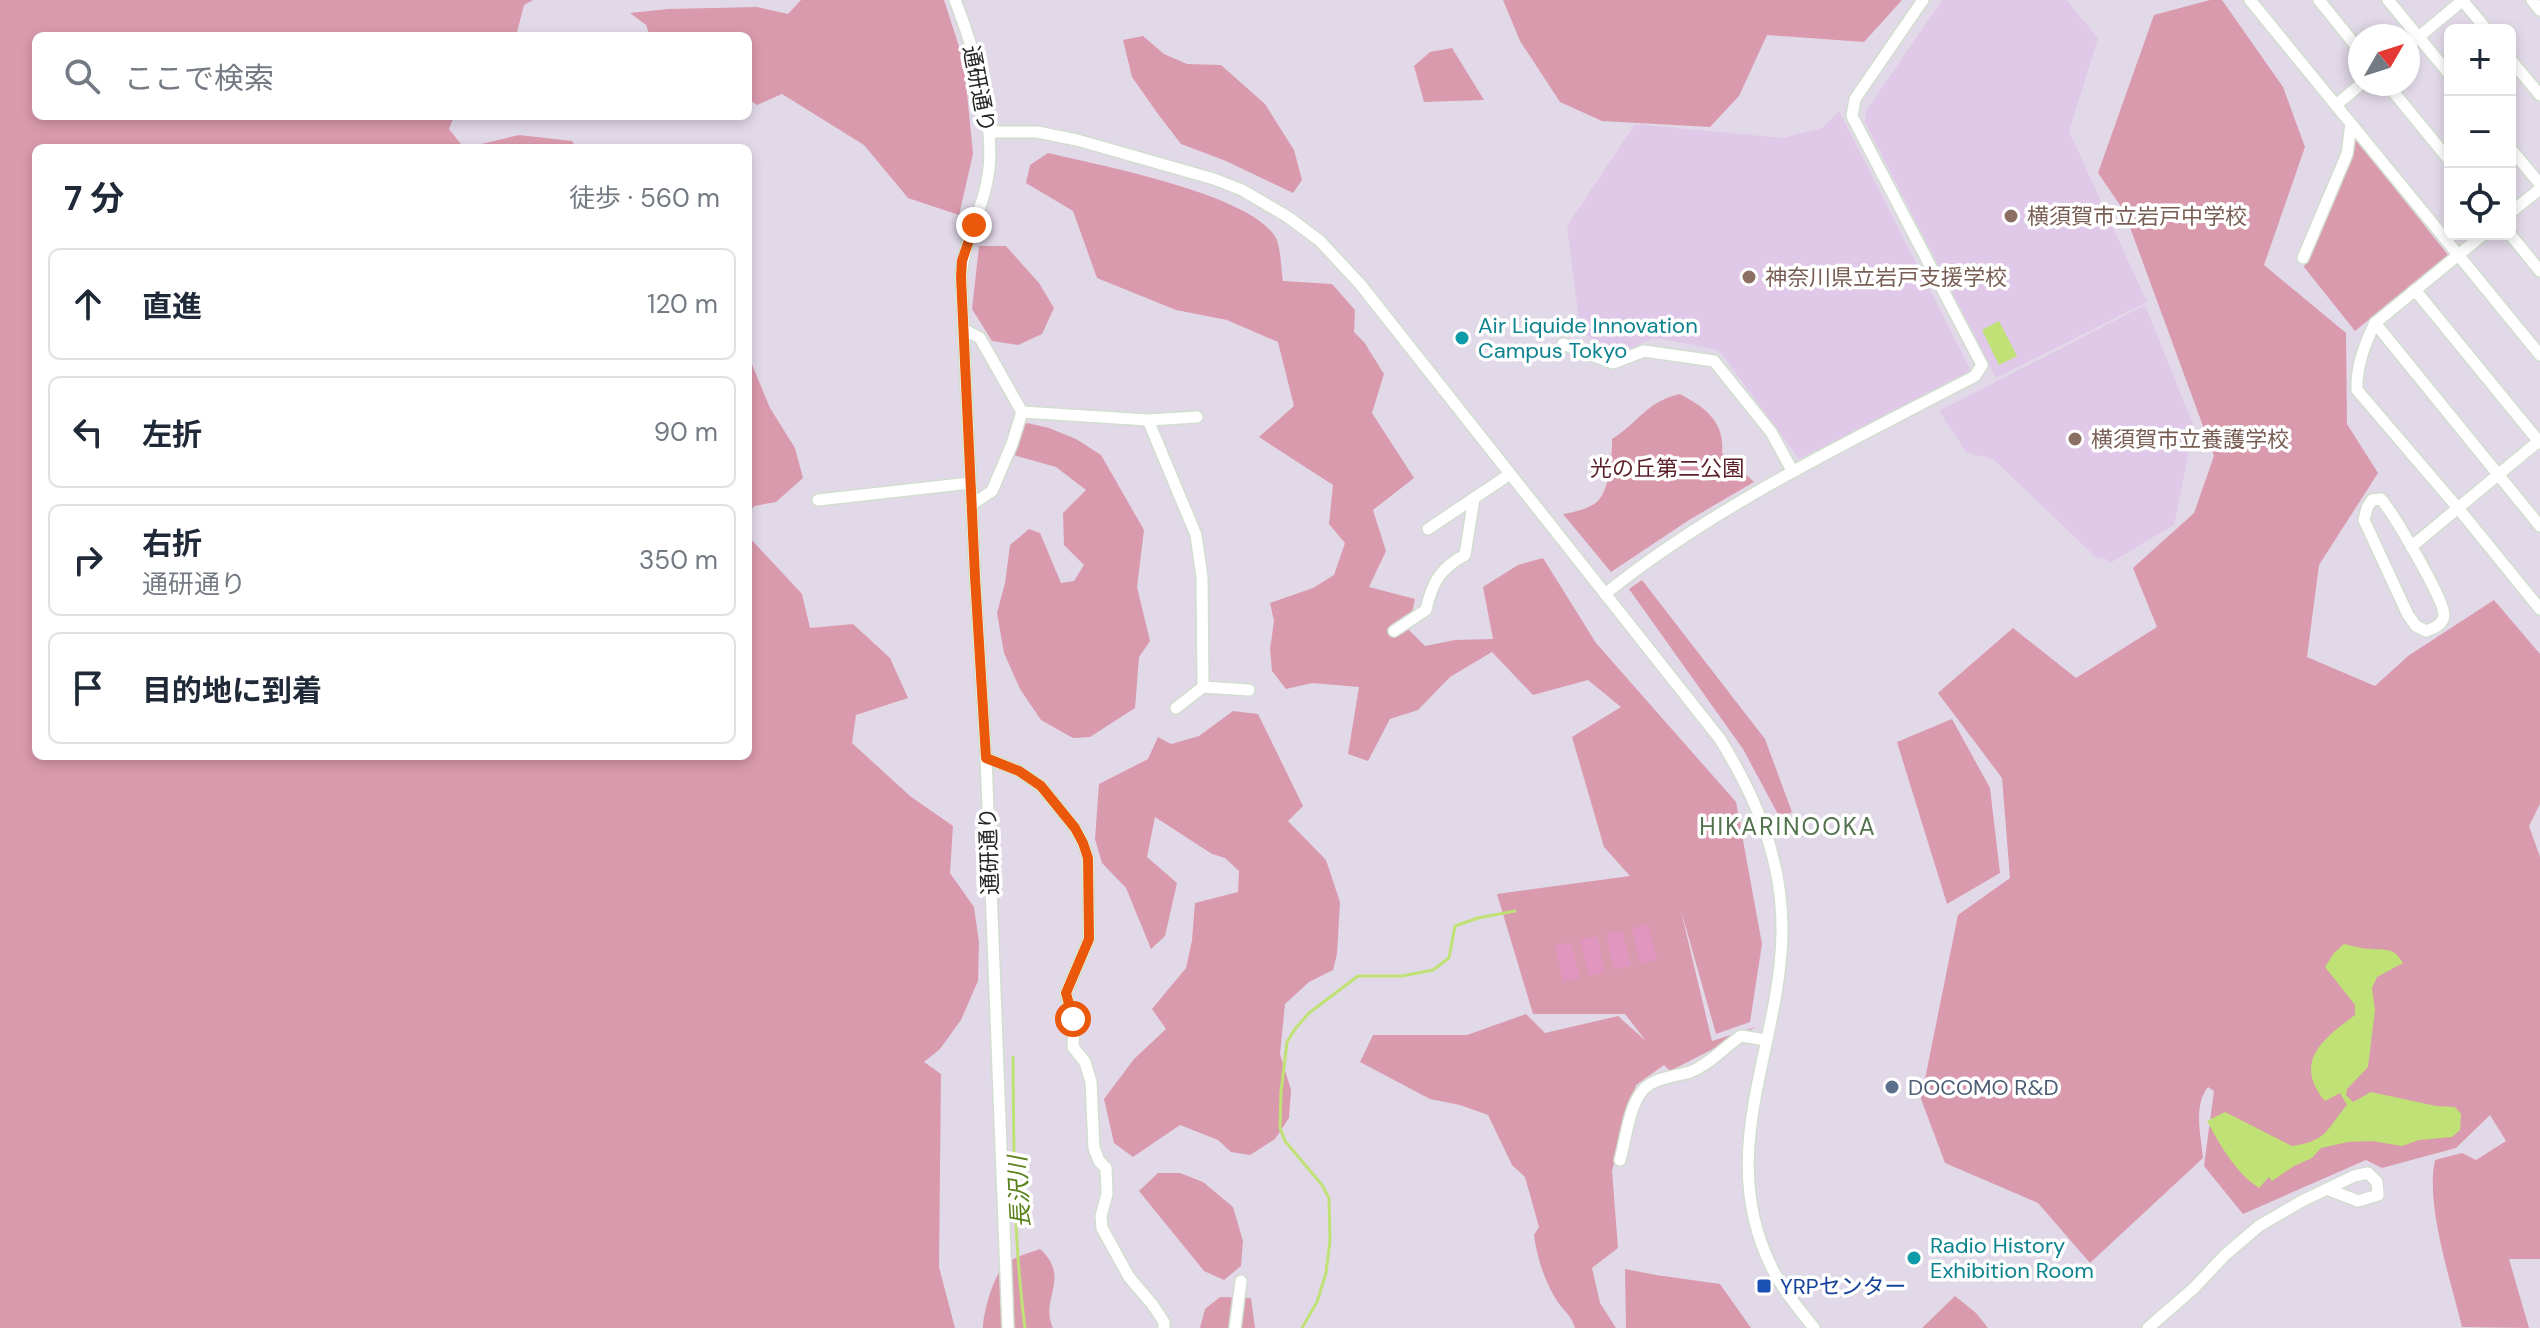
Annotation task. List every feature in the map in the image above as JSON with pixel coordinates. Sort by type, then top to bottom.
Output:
[{"type":"street","name":"通研通り","points":[[955,0],[969,39],[990,132],[987,181],[962,261],[963,329],[986,758],[1008,1328]]},
{"type":"street","points":[[1605,594],[1683,536],[1793,472],[1975,376],[1982,365],[1852,116],[1855,99],[1923,0]]},
{"type":"street","points":[[2250,0],[2540,355]]},
{"type":"street","points":[[2319,0],[2348,36]]},
{"type":"street","points":[[2388,0],[2407,24]]},
{"type":"street","points":[[2420,35],[2463,0],[2482,24]]},
{"type":"street","points":[[2532,0],[2540,10]]},
{"type":"street","points":[[2420,39],[2444,68]]},
{"type":"street","points":[[2516,66],[2540,95]]},
{"type":"street","points":[[2336,105],[2348,95]]},
{"type":"street","points":[[2397,96],[2444,154]]},
{"type":"street","points":[[2303,258],[2347,154],[2351,124]]},
{"type":"street","points":[[990,132],[1037,132],[1077,140],[1214,179],[1242,190],[1288,217],[1320,241],[1343,265],[1720,739],[1760,811],[1774,862],[1780,900],[1782,934],[1776,986],[1747,1151],[1751,1203],[1763,1248],[1773,1270],[1814,1328]]},
{"type":"street","points":[[2516,156],[2540,186],[2516,208]]},
{"type":"street","points":[[2477,240],[2375,323],[2366,341],[2357,390],[2540,609]]},
{"type":"street","points":[[2515,240],[2540,271]]},
{"type":"street","points":[[2411,547],[2540,442],[2415,290]]},
{"type":"street","points":[[2375,323],[2540,526]]},
{"type":"street","points":[[963,329],[980,338],[1022,412],[992,491],[971,505]]},
{"type":"street","points":[[1563,344],[1613,363],[1644,351],[1714,361],[1771,432],[1793,472]]},
{"type":"street","points":[[1022,412],[1148,420],[1197,417]]},
{"type":"street","points":[[1148,420],[1196,535],[1202,577],[1203,687]]},
{"type":"street","points":[[1428,529],[1510,474]]},
{"type":"street","points":[[818,500],[970,483]]},
{"type":"street","points":[[1394,631],[1426,610],[1430,589],[1447,565],[1465,555],[1474,498]]},
{"type":"street","points":[[2381,499],[2411,547],[2444,614],[2437,627],[2426,631],[2416,626],[2408,615],[2364,520],[2372,500],[2381,499]]},
{"type":"street","points":[[1176,708],[1203,687],[1249,690]]},
{"type":"street","points":[[986,758],[1019,771],[1041,786],[1075,828],[1088,858],[1089,939],[1066,993],[1074,1025],[1073,1047],[1085,1062],[1091,1082],[1094,1148],[1099,1161],[1106,1168],[1107,1194],[1101,1216],[1102,1228],[1129,1277],[1164,1322],[1164,1328]]},
{"type":"street","points":[[1620,1160],[1636,1101],[1648,1084],[1707,1064],[1741,1036],[1766,1040]]},
{"type":"street","points":[[2148,1328],[2194,1288],[2243,1238],[2327,1189]]},
{"type":"street","points":[[1235,1328],[1241,1281]]},
{"type":"shaded area","name":"横須賀市立岩戸中学校","points":[[1942,0],[2067,0],[2098,39],[2069,131],[2147,302],[1996,378],[1865,122],[1866,111]]},
{"type":"shaded area","name":"神奈川県立岩戸支援学校","points":[[1839,111],[1970,369],[1968,376],[1799,459],[1721,353],[1656,338],[1615,359],[1580,329],[1567,226],[1635,124],[1783,138],[1822,128]]},
{"type":"shaded area","name":"横須賀市立養護学校","points":[[2145,305],[2194,427],[2174,525],[2110,563],[2103,557],[2098,559],[1994,460],[1966,452],[1939,411]]},
{"type":"shaded area","points":[[1999,321],[2017,356],[1999,365],[1982,330]]},
{"type":"shaded area","points":[[1648,924],[1657,960],[1640,964],[1632,928]]},
{"type":"shaded area","points":[[1622,930],[1631,966],[1614,970],[1606,934]]},
{"type":"shaded area","points":[[1597,936],[1605,972],[1589,976],[1580,940]]},
{"type":"shaded area","points":[[1571,942],[1580,978],[1563,982],[1555,946]]},
{"type":"shaded area","points":[[2344,944],[2390,951],[2403,963],[2377,977],[2372,988],[2375,1010],[2368,1067],[2347,1089],[2346,1095],[2353,1102],[2371,1092],[2455,1107],[2461,1114],[2460,1130],[2452,1137],[2419,1140],[2402,1146],[2372,1141],[2321,1148],[2312,1158],[2272,1181],[2269,1177],[2259,1188],[2235,1166],[2207,1121],[2225,1112],[2292,1146],[2313,1141],[2330,1127],[2347,1105],[2340,1093],[2325,1101],[2311,1074],[2316,1052],[2323,1042],[2355,1015],[2355,1005],[2325,967]]},
{"type":"green space","points":[[0,0],[533,0],[524,5],[517,32],[32,32],[32,120],[452,120],[449,129],[461,144],[32,144],[32,760],[752,760],[752,540],[802,594],[810,628],[853,624],[890,658],[908,698],[856,715],[852,743],[910,796],[953,826],[950,873],[974,907],[979,942],[978,981],[961,1020],[940,1049],[924,1062],[941,1074],[939,1267],[955,1328],[0,1328]]},
{"type":"green space","points":[[801,0],[944,0],[964,62],[973,154],[959,215],[908,198],[864,145],[782,94],[757,105],[752,102],[752,32],[649,32],[646,25],[630,13],[757,7],[788,14]]},
{"type":"green space","points":[[1503,0],[1902,0],[1864,42],[1767,35],[1739,96],[1710,127],[1602,121],[1560,102],[1520,41]]},
{"type":"green space","points":[[2210,0],[2222,0],[2283,87],[2305,147],[2264,265],[2346,333],[2347,424],[2378,473],[2319,565],[2307,657],[2375,686],[2408,656],[2494,600],[2540,654],[2540,804],[2529,826],[2540,857],[2540,1259],[2509,1259],[2529,1328],[2462,1327],[2436,1220],[2433,1199],[2435,1160],[2462,1153],[2476,1160],[2506,1141],[2490,1115],[2456,1148],[2382,1168],[2366,1160],[2243,1214],[2204,1166],[2214,1091],[2208,1087],[2199,1112],[2203,1158],[2090,1263],[2038,1203],[1945,1163],[1921,1099],[1958,915],[2010,878],[2002,778],[1938,693],[2013,628],[2076,678],[2157,627],[2133,568],[2194,513],[2214,456],[2124,211],[2098,173],[2154,15]]},
{"type":"green space","points":[[1143,36],[1164,54],[1187,64],[1221,65],[1265,104],[1294,150],[1302,180],[1293,193],[1226,161],[1181,144],[1132,77],[1123,40]]},
{"type":"green space","points":[[1452,48],[1484,100],[1424,102],[1414,66],[1430,52]]},
{"type":"green space","points":[[519,135],[572,141],[574,144],[481,144]]},
{"type":"green space","points":[[2353,136],[2448,255],[2355,331],[2304,267],[2351,151]]},
{"type":"green space","points":[[1048,153],[1172,184],[1237,208],[1261,222],[1276,238],[1283,281],[1332,284],[1355,310],[1354,332],[1384,374],[1372,413],[1414,478],[1373,510],[1386,551],[1369,587],[1415,599],[1408,629],[1425,646],[1455,640],[1493,639],[1483,587],[1518,565],[1543,558],[1596,643],[1736,802],[1762,944],[1750,1022],[1716,1034],[1680,907],[1712,1041],[1756,1027],[1670,1071],[1664,1065],[1636,1085],[1612,1171],[1618,1248],[1592,1268],[1600,1303],[1616,1328],[1575,1328],[1557,1300],[1539,1259],[1534,1235],[1539,1227],[1525,1177],[1512,1165],[1488,1115],[1430,1099],[1360,1062],[1373,1035],[1467,1035],[1526,1014],[1545,1033],[1618,1016],[1646,1041],[1625,1014],[1533,1014],[1497,894],[1630,876],[1604,847],[1572,737],[1621,707],[1588,680],[1533,695],[1492,652],[1450,677],[1418,710],[1390,719],[1368,761],[1348,754],[1359,687],[1312,683],[1286,689],[1272,671],[1270,649],[1274,621],[1270,603],[1313,588],[1334,575],[1345,543],[1329,524],[1333,485],[1259,437],[1294,406],[1278,342],[1227,320],[1176,310],[1097,278],[1073,211],[1026,183],[1030,165]]},
{"type":"green space","points":[[979,246],[1006,246],[1039,283],[1054,308],[1042,334],[1018,345],[992,341],[972,309]]},
{"type":"green space","points":[[752,365],[770,408],[795,448],[803,478],[776,502],[754,506],[752,509]]},
{"type":"green space","name":"光の丘第二公園","points":[[1680,394],[1712,417],[1720,433],[1722,453],[1754,482],[1689,520],[1611,572],[1563,514],[1591,506],[1602,495],[1610,472],[1612,439],[1651,407]]},
{"type":"green space","points":[[1027,423],[1076,439],[1101,455],[1144,530],[1137,587],[1150,641],[1139,657],[1135,708],[1090,737],[1073,738],[1041,720],[1020,689],[1004,653],[997,613],[1010,545],[1029,529],[1040,533],[1061,583],[1074,581],[1084,565],[1064,545],[1063,513],[1086,490],[1056,467],[1006,453],[1009,429]]},
{"type":"green space","points":[[1642,580],[1765,739],[1792,812],[1780,818],[1743,749],[1629,589]]},
{"type":"green space","points":[[1233,711],[1258,714],[1303,806],[1288,821],[1326,860],[1340,902],[1337,954],[1333,970],[1309,982],[1285,1004],[1280,1054],[1291,1090],[1289,1118],[1275,1139],[1250,1155],[1231,1152],[1218,1140],[1180,1125],[1133,1157],[1114,1143],[1104,1099],[1134,1059],[1166,1029],[1152,1009],[1186,968],[1195,903],[1238,892],[1239,871],[1225,858],[1212,854],[1155,817],[1147,857],[1177,883],[1165,936],[1151,949],[1126,888],[1102,863],[1095,839],[1099,784],[1148,759],[1158,737],[1171,744],[1199,736]]},
{"type":"green space","points":[[1952,719],[1990,788],[2000,873],[1947,904],[1897,742]]},
{"type":"green space","points":[[1158,1173],[1180,1173],[1203,1182],[1233,1207],[1243,1241],[1241,1266],[1224,1280],[1204,1271],[1139,1191]]},
{"type":"green space","points":[[1040,1249],[1054,1270],[1050,1308],[1053,1328],[983,1328],[989,1296],[1000,1271],[1011,1260]]},
{"type":"green space","points":[[1625,1269],[1720,1284],[1751,1328],[1626,1328]]},
{"type":"green space","points":[[1955,1296],[1976,1313],[1988,1328],[1922,1328]]},
{"type":"green space","points":[[1220,1297],[1251,1298],[1255,1328],[1200,1328],[1205,1309]]},
{"type":"waterway","points":[[1302,1328],[1317,1302],[1326,1273],[1330,1240],[1329,1198],[1322,1185],[1285,1141],[1280,1128],[1287,1042],[1309,1013],[1358,976],[1402,976],[1433,970],[1449,958],[1455,926],[1515,911]]},
{"type":"waterway","name":"長沢川","points":[[1013,1057],[1016,1226],[1025,1328]]},
{"type":"place","name":"横須賀市立岩戸中学校","points":[[2011,216]]},
{"type":"place","name":"神奈川県立岩戸支援学校","points":[[1749,277]]},
{"type":"place","name":"Air Liquide Innovation Campus Tokyo","points":[[1462,338]]},
{"type":"place","name":"横須賀市立養護学校","points":[[2075,439]]},
{"type":"place","name":"DOCOMO R&D","points":[[1892,1087]]},
{"type":"place","name":"Radio History Exhibition Room","points":[[1914,1258]]},
{"type":"place","name":"YRPセンター","points":[[1764,1286]]},
{"type":"district","name":"HIKARINOOKA","points":[[1788,826]]},
{"type":"route","points":[[974,225],[962,261],[961,277],[986,758],[1019,771],[1041,786],[1075,828],[1088,858],[1089,939],[1066,993],[1073,1019]]}]
